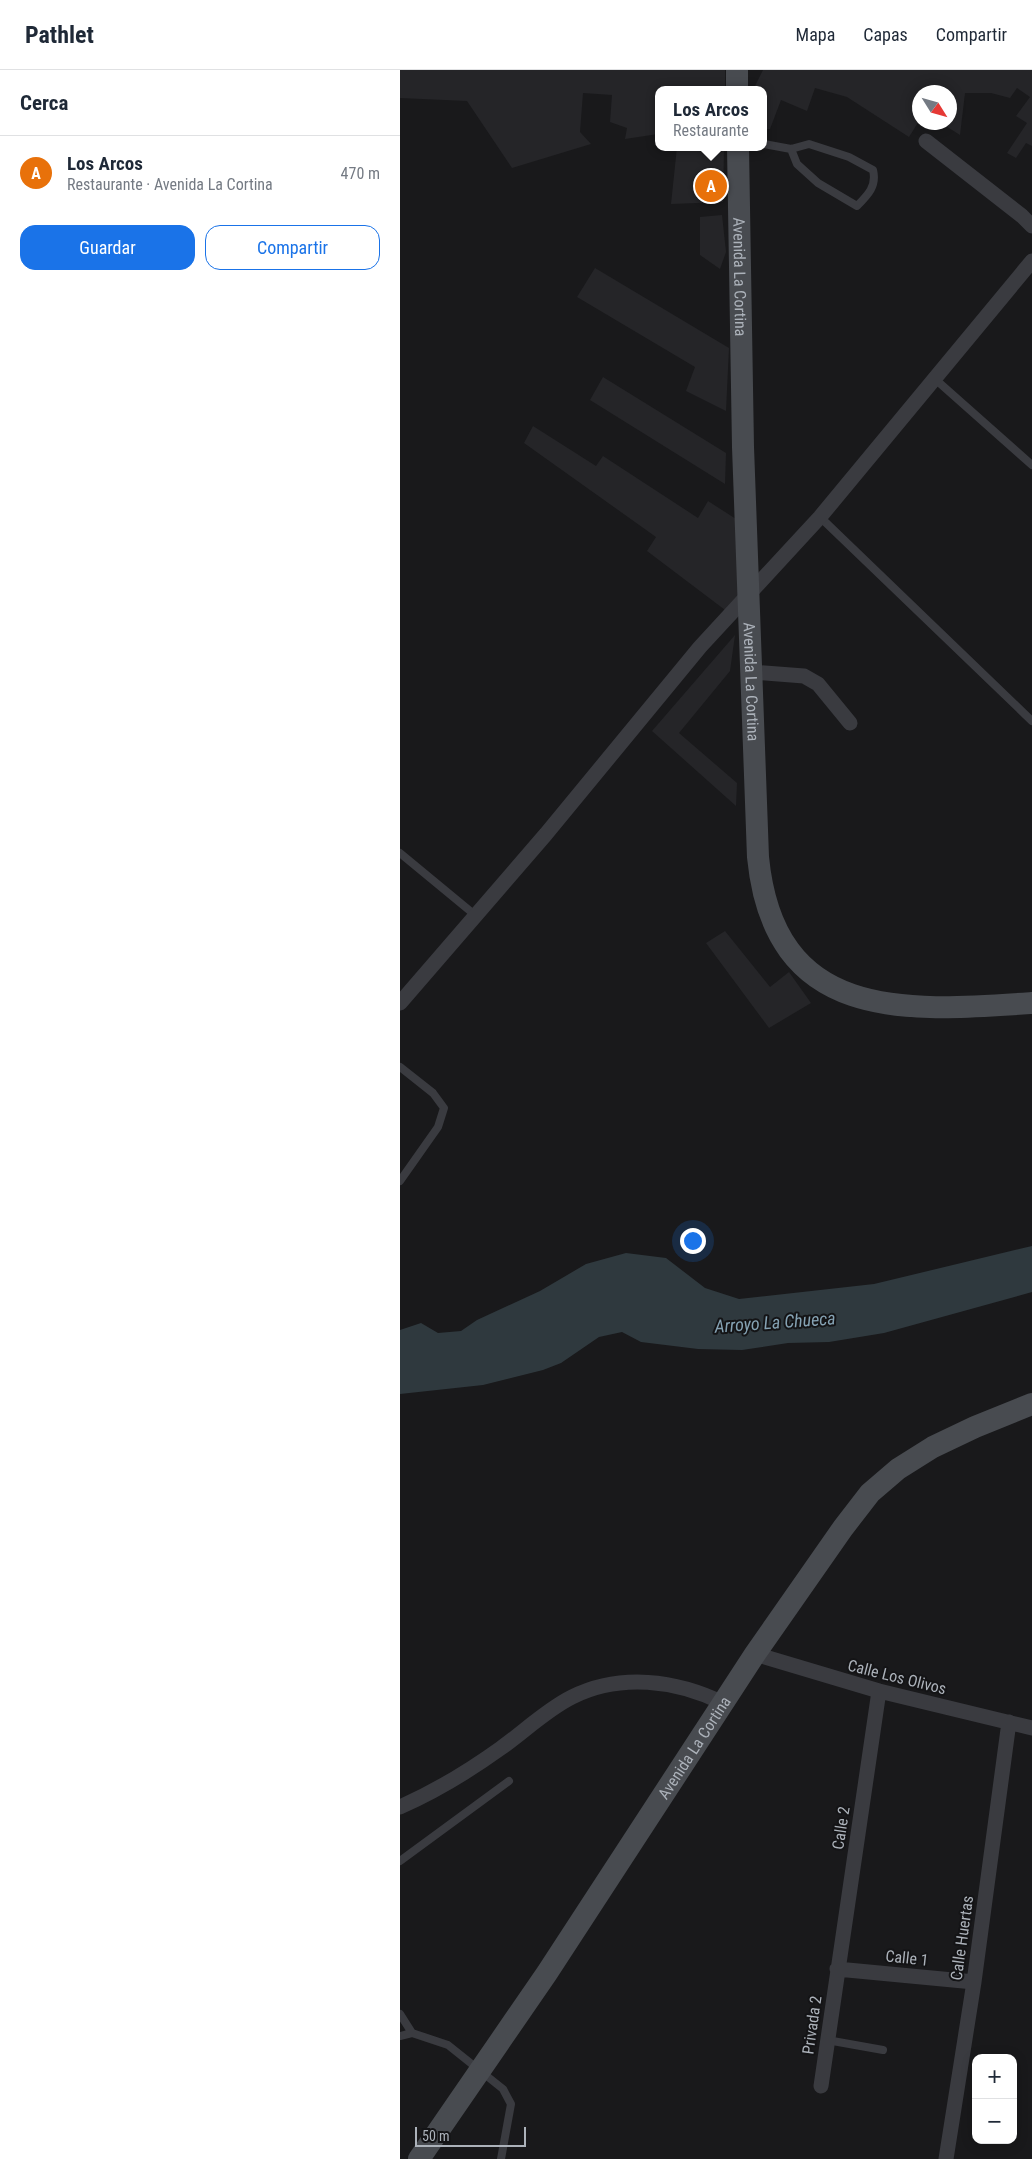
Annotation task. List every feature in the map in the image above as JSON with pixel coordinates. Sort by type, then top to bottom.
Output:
[{"type":"main road","points":[[736,70],[737,86]]},
{"type":"main road","name":"Avenida La Cortina","points":[[738,151],[748,596],[760,884],[778,934],[790,953],[823,981],[872,1002],[901,1007],[927,1008],[1032,1004]]},
{"type":"main road","name":"Avenida La Cortina","points":[[419,2159],[480,2072],[633,1844],[755,1654],[843,1528],[870,1493],[898,1469],[933,1447],[975,1427],[1032,1404]]},
{"type":"street","points":[[926,141],[1022,216],[1032,226]]},
{"type":"street","points":[[400,1003],[546,834],[700,647],[820,516],[1032,261]]},
{"type":"street","points":[[751,672],[804,676],[818,684],[850,723]]},
{"type":"street","name":"Calle Los Olivos","points":[[755,1654],[879,1691],[1032,1728]]},
{"type":"street","points":[[400,1807],[466,1772],[553,1708],[592,1689],[618,1683],[641,1682],[660,1684],[697,1691],[722,1703]]},
{"type":"street","name":"Calle 2","points":[[838,1969],[879,1691]]},
{"type":"street","name":"Calle Huertas","points":[[946,2159],[974,1982],[1009,1722]]},
{"type":"street","name":"Calle 1","points":[[838,1969],[974,1982]]},
{"type":"street","name":"Privada 2","points":[[821,2086],[838,1969]]},
{"type":"lane","points":[[767,145],[791,149],[809,144],[849,157],[873,170],[875,180],[868,195],[857,206],[818,183],[797,164],[791,149]]},
{"type":"lane","points":[[935,379],[1032,464]]},
{"type":"lane","points":[[820,516],[1032,721]]},
{"type":"lane","points":[[400,853],[475,915]]},
{"type":"lane","points":[[400,1067],[433,1093],[444,1108],[438,1126],[400,1181]]},
{"type":"lane","points":[[400,1861],[509,1781]]},
{"type":"lane","points":[[400,2014],[412,2032],[448,2045],[503,2089],[511,2104],[501,2159]]},
{"type":"lane","points":[[400,2036],[412,2032]]},
{"type":"lane","points":[[827,2040],[883,2050]]},
{"type":"shaded area","points":[[400,70],[725,70],[725,86],[655,86],[655,134],[625,139],[627,128],[610,122],[612,95],[583,93],[580,132],[591,144],[512,168],[467,101],[400,98]]},
{"type":"shaded area","points":[[763,70],[1032,70],[1032,146],[1026,143],[1016,158],[1007,153],[1027,123],[1016,116],[1030,97],[1017,88],[1010,98],[991,93],[965,93],[960,135],[952,130],[957,130],[957,85],[912,85],[913,130],[909,137],[847,97],[815,88],[807,111],[781,100],[770,129],[767,129],[767,86],[755,86]]},
{"type":"shaded area","points":[[677,151],[724,151],[723,202],[671,204]]},
{"type":"shaded area","points":[[722,215],[726,252],[720,269],[700,255],[700,217]]},
{"type":"shaded area","points":[[595,268],[729,348],[726,411],[686,391],[695,367],[577,297]]},
{"type":"shaded area","points":[[603,377],[726,453],[725,484],[590,400]]},
{"type":"shaded area","points":[[533,426],[596,466],[603,456],[698,518],[708,501],[736,519],[741,600],[729,613],[647,551],[656,537],[524,443]]},
{"type":"shaded area","points":[[735,635],[730,671],[679,733],[737,783],[736,806],[652,731]]},
{"type":"shaded area","points":[[725,931],[770,987],[789,972],[811,1003],[769,1028],[706,943]]},
{"type":"water","name":"Arroyo La Chueca","points":[[1032,1246],[1032,1292],[884,1333],[829,1342],[788,1343],[742,1350],[698,1349],[641,1342],[622,1332],[599,1337],[561,1363],[543,1370],[483,1385],[400,1394],[400,1330],[421,1323],[438,1333],[461,1331],[477,1320],[540,1291],[586,1264],[626,1253],[666,1258],[705,1288],[739,1299],[874,1284]]},
{"type":"place","name":"Los Arcos","points":[[711,186]]}]
